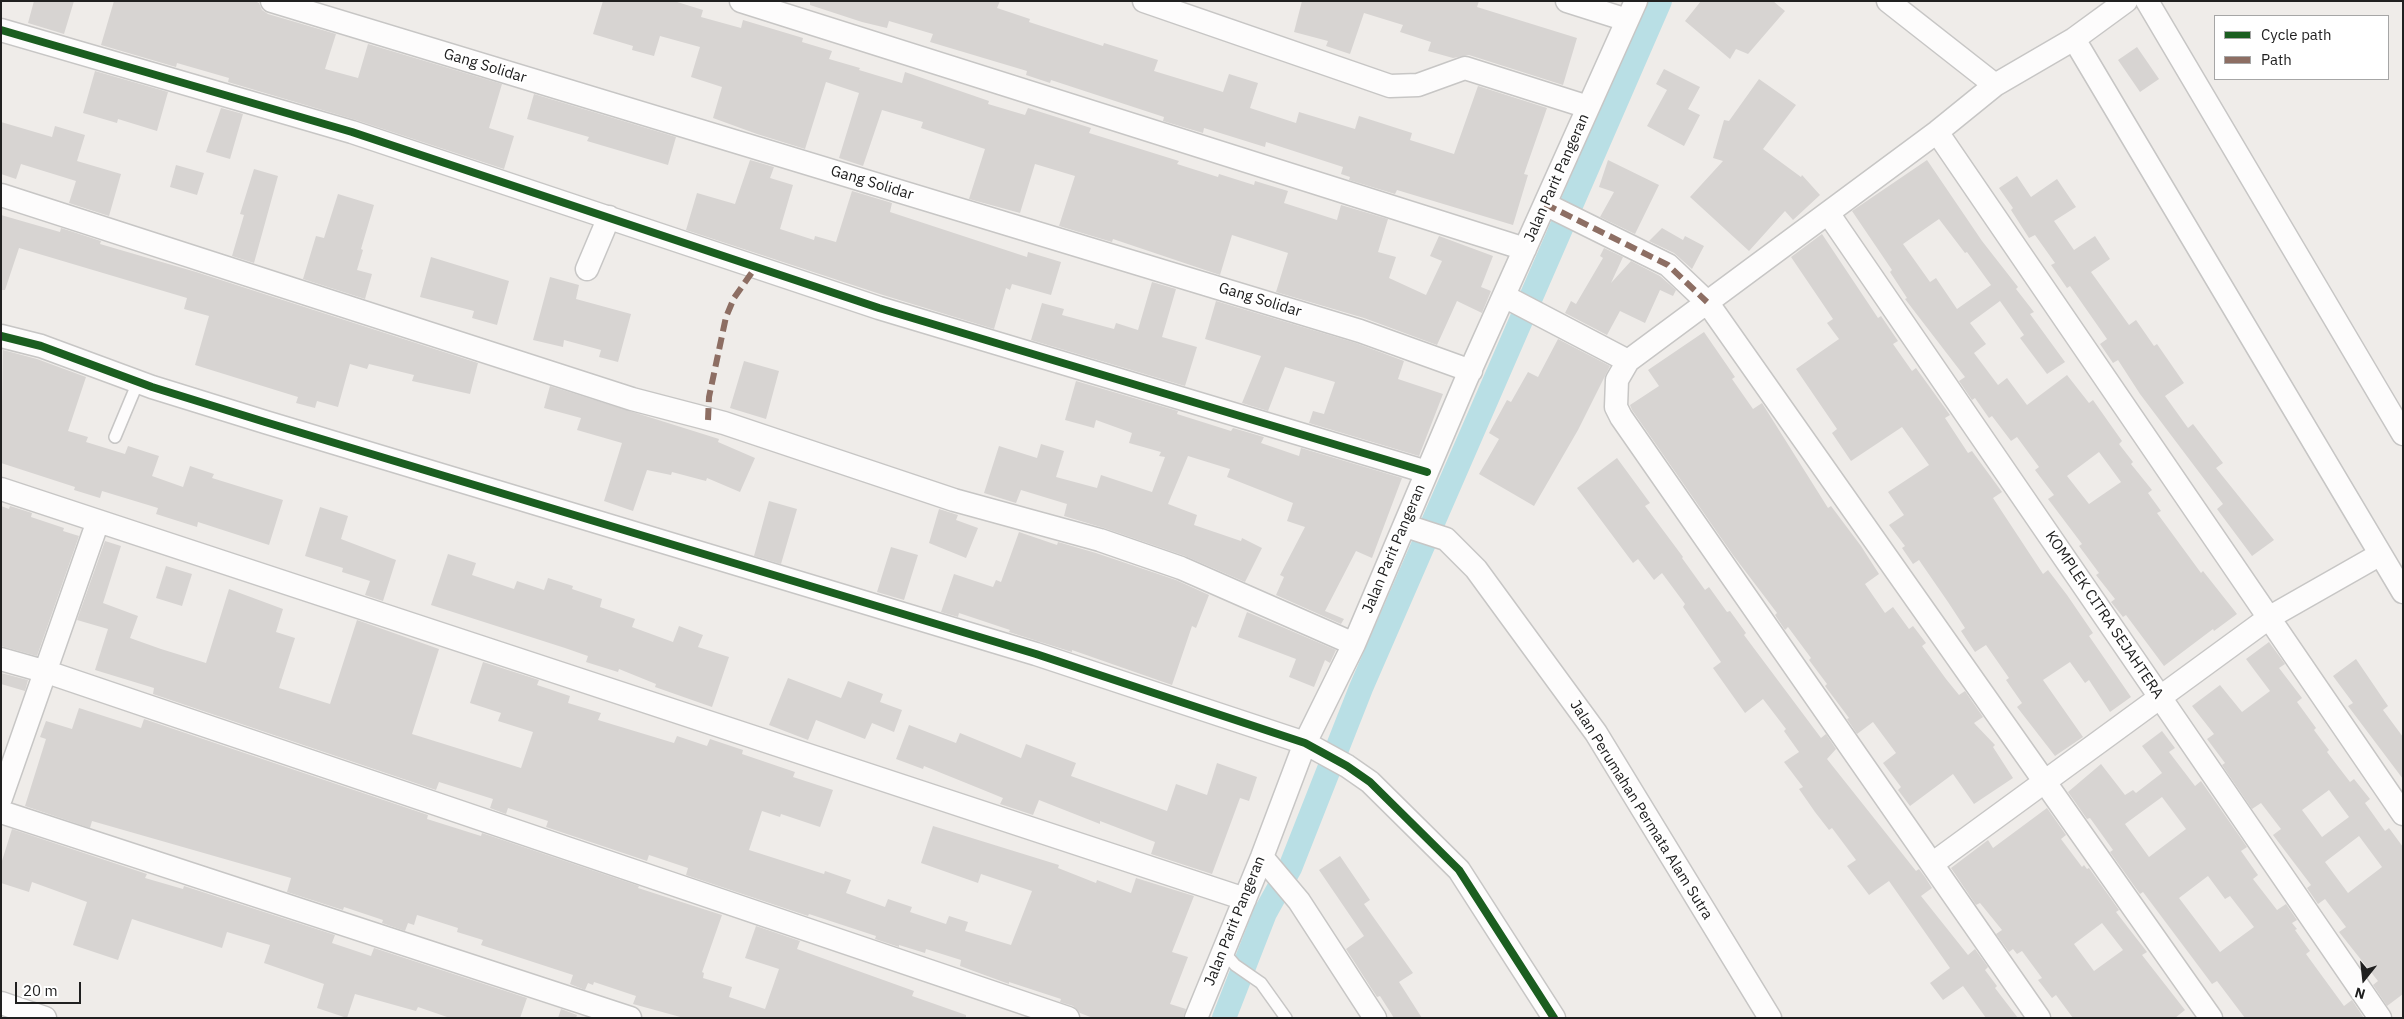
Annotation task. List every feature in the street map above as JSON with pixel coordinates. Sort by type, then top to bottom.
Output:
[{"type":"street","name":"Gang Solidar","points":[[272,1],[1360,331],[1470,371]]},
{"type":"street","points":[[741,1],[1525,249]]},
{"type":"street","points":[[1144,1],[1390,86],[1418,84],[1465,68],[1588,107]]},
{"type":"street","points":[[1567,1],[1631,11]]},
{"type":"street","points":[[1888,1],[1995,85]]},
{"type":"street","points":[[2147,1],[2403,434]]},
{"type":"street","points":[[2039,1018],[1621,417],[1616,407],[1617,380],[1628,361],[1936,132],[1995,85],[2074,39],[2115,4]]},
{"type":"street","name":"Jalan Parit Pangeran","points":[[1196,1018],[1229,958],[1245,899],[1266,862],[1310,745],[1354,644],[1412,528],[1427,472],[1470,371],[1510,299],[1525,249],[1631,11]]},
{"type":"street","points":[[1,30],[352,132],[879,308],[1427,472]]},
{"type":"street","points":[[2074,39],[2403,592]]},
{"type":"street","points":[[1936,132],[2270,617],[2403,814]]},
{"type":"street","points":[[1,195],[632,398],[724,423],[954,500],[1100,540],[1180,568],[1354,644]]},
{"type":"street","points":[[1545,204],[1668,265],[1707,302],[2210,1018]]},
{"type":"street","name":"KOMPLEK CITRA SEJAHTERA","points":[[1828,213],[2380,1018]]},
{"type":"street","points":[[587,269],[609,217]]},
{"type":"street","points":[[1510,299],[1628,361]]},
{"type":"street","points":[[1,336],[41,346],[138,382],[1036,654],[1310,745],[1348,766],[1370,782],[1460,870],[1554,1018]]},
{"type":"street","points":[[1,489],[1245,899]]},
{"type":"street","points":[[1,798],[47,672],[98,521]]},
{"type":"street","name":"Jalan Perumahan Permata Alam Sutra","points":[[1412,528],[1446,539],[1476,569],[1596,733],[1770,1018]]},
{"type":"street","points":[[1932,864],[2270,617],[2379,554]]},
{"type":"street","points":[[1,659],[47,672],[1068,1018]]},
{"type":"street","points":[[1,812],[630,1018]]},
{"type":"street","points":[[1266,862],[1299,901],[1375,1018]]},
{"type":"street","points":[[1,1003],[46,1018]]},
{"type":"lane","points":[[115,437],[138,382]]},
{"type":"lane","points":[[1229,958],[1261,983],[1286,1018]]},
{"type":"building","points":[[34,1],[74,1],[64,34],[28,23]]},
{"type":"building","points":[[114,1],[255,1],[268,14],[336,34],[325,69],[358,78],[368,44],[502,84],[489,128],[514,136],[504,169],[356,120],[228,82],[229,78],[177,63],[176,67],[101,45]]},
{"type":"building","points":[[603,1],[674,1],[703,10],[701,17],[741,28],[743,20],[803,38],[802,42],[832,51],[829,59],[860,68],[859,70],[902,83],[905,72],[989,101],[988,104],[1025,115],[1028,108],[1091,128],[1089,133],[1179,161],[1177,164],[1218,177],[1219,174],[1254,185],[1255,181],[1288,191],[1284,203],[1337,220],[1341,205],[1388,219],[1378,252],[1396,257],[1389,278],[1426,295],[1442,261],[1430,256],[1439,236],[1493,256],[1481,287],[1491,291],[1482,313],[1457,301],[1437,345],[1364,318],[1276,292],[1288,253],[1232,235],[1220,275],[1113,239],[1112,242],[1059,226],[1075,176],[1035,164],[1020,213],[969,199],[985,149],[921,128],[923,122],[882,110],[863,166],[839,158],[859,93],[826,82],[805,149],[757,134],[713,118],[722,87],[691,77],[700,47],[660,36],[654,56],[632,50],[633,46],[593,34]]},
{"type":"building","points":[[810,1],[1000,1],[997,8],[1030,19],[1029,22],[1103,46],[1104,43],[1158,60],[1154,71],[1223,92],[1229,74],[1258,83],[1250,108],[1296,123],[1299,112],[1355,129],[1359,116],[1412,133],[1410,140],[1454,154],[1478,86],[1547,108],[1524,174],[1528,175],[1513,225],[1397,190],[1395,194],[1349,180],[1350,177],[1341,174],[1343,167],[1266,142],[1265,147],[1204,128],[1203,133],[1163,121],[1164,117],[1051,80],[1050,83],[1026,75],[1027,71],[930,42],[933,34],[889,21],[887,28],[862,22],[810,5]]},
{"type":"building","points":[[1302,1],[1479,1],[1477,7],[1577,38],[1563,85],[1469,55],[1453,58],[1428,51],[1431,42],[1400,32],[1403,25],[1364,13],[1350,54],[1326,46],[1328,41],[1294,32]]},
{"type":"building","points":[[1701,1],[1773,1],[1785,11],[1748,54],[1736,49],[1730,59],[1685,21]]},
{"type":"building","points":[[2137,47],[2159,79],[2140,92],[2118,60]]},
{"type":"building","points":[[1664,69],[1700,87],[1688,109],[1700,115],[1684,146],[1647,126],[1667,90],[1656,84]]},
{"type":"building","points":[[95,71],[168,92],[157,131],[118,119],[117,123],[83,113]]},
{"type":"building","points":[[1759,79],[1796,105],[1763,149],[1801,177],[1802,175],[1820,195],[1793,220],[1785,211],[1749,251],[1690,197],[1723,161],[1713,158],[1724,120],[1729,121]]},
{"type":"building","points":[[534,94],[676,137],[668,165],[587,141],[589,137],[527,119]]},
{"type":"building","points":[[221,108],[243,114],[230,159],[206,152]]},
{"type":"building","points":[[1,122],[52,137],[55,126],[85,135],[77,161],[121,174],[109,216],[69,203],[76,181],[21,164],[16,179],[1,174]]},
{"type":"building","points":[[750,160],[774,167],[770,178],[793,185],[780,229],[814,240],[815,236],[836,242],[852,191],[892,203],[890,212],[1027,257],[1028,252],[1061,262],[1051,295],[1012,284],[1010,290],[1006,288],[994,329],[883,295],[686,230],[697,193],[735,204]]},
{"type":"building","points":[[1608,160],[1659,185],[1635,234],[1600,217],[1614,192],[1599,187]]},
{"type":"building","points":[[1927,160],[1982,241],[2018,287],[2016,289],[2034,312],[2030,314],[2065,362],[2047,374],[2020,338],[2024,335],[2000,301],[1970,323],[1986,344],[1974,353],[1998,385],[2007,378],[2027,405],[2067,375],[2089,403],[2093,400],[2122,441],[2119,444],[2133,462],[2131,464],[2152,490],[2148,493],[2161,511],[2157,513],[2201,573],[2203,571],[2237,614],[2214,631],[2213,629],[2164,666],[2126,615],[2123,617],[2111,602],[2115,599],[2096,575],[2099,573],[2079,546],[2082,544],[2048,499],[2054,495],[2035,470],[2039,467],[2017,437],[2011,441],[1992,416],[1989,418],[1975,398],[1972,400],[1959,381],[1965,377],[1905,299],[1907,298],[1890,272],[1892,270],[1852,211]],"holes":[[[1939,219],[1965,253],[1967,252],[1991,285],[1957,309],[1936,278],[1930,282],[1903,244]],[[2099,452],[2121,482],[2089,504],[2067,476]]]},
{"type":"building","points":[[176,165],[204,173],[197,195],[170,187]]},
{"type":"building","points":[[254,169],[278,176],[254,263],[232,256],[244,215],[240,214]]},
{"type":"building","points":[[2017,176],[2031,197],[2057,179],[2076,207],[2054,221],[2074,250],[2095,236],[2110,259],[2091,272],[2129,325],[2136,320],[2154,346],[2157,344],[2184,383],[2165,396],[2188,428],[2193,424],[2223,463],[2216,468],[2274,540],[2252,556],[2217,509],[2223,504],[2140,394],[2118,360],[2113,363],[2100,344],[2107,339],[2070,286],[2067,288],[2051,265],[2055,263],[2035,235],[2029,238],[2011,210],[2013,208],[1999,188]]},
{"type":"building","points":[[338,194],[374,205],[357,270],[372,274],[365,299],[303,279],[316,236],[324,238]]},
{"type":"building","points":[[1,215],[60,232],[61,228],[101,241],[100,244],[196,272],[478,363],[470,394],[412,381],[414,375],[369,364],[367,369],[350,364],[338,407],[317,401],[315,408],[296,403],[298,397],[195,365],[209,316],[184,309],[187,298],[19,248],[5,290],[1,290]]},
{"type":"building","points":[[1662,228],[1683,240],[1685,236],[1704,246],[1692,269],[1674,253],[1649,241]]},
{"type":"building","points":[[1822,234],[1878,318],[1881,316],[1898,341],[1893,344],[1912,371],[1916,368],[1950,415],[1945,418],[1968,453],[1972,451],[2002,492],[1993,498],[2043,574],[2048,570],[2067,595],[2093,633],[2089,636],[2131,697],[2110,712],[2089,680],[2085,683],[2070,662],[2043,680],[2083,737],[2055,756],[2017,707],[2022,703],[2006,680],[2009,678],[1986,645],[1975,652],[1961,631],[1965,628],[1948,602],[1919,560],[1913,564],[1902,548],[1905,546],[1889,525],[1904,515],[1888,492],[1929,465],[1902,427],[1851,461],[1832,433],[1837,429],[1796,369],[1839,339],[1827,323],[1833,319],[1791,257]]},
{"type":"building","points":[[1604,248],[1623,257],[1611,283],[1631,261],[1660,276],[1676,290],[1673,296],[1660,290],[1645,323],[1620,311],[1607,335],[1565,313],[1571,301],[1576,304],[1603,258],[1600,256]]},
{"type":"building","points":[[431,257],[509,281],[497,325],[472,318],[474,311],[420,297]]},
{"type":"building","points":[[550,277],[579,285],[576,299],[631,314],[618,362],[599,357],[601,350],[564,340],[563,347],[533,340]]},
{"type":"building","points":[[1152,282],[1176,289],[1162,337],[1197,347],[1185,386],[1031,340],[1042,303],[1064,309],[1062,315],[1114,329],[1116,323],[1138,330]]},
{"type":"building","points":[[1216,301],[1356,343],[1404,361],[1398,379],[1443,394],[1419,456],[1309,423],[1313,411],[1324,414],[1335,382],[1285,367],[1268,411],[1242,403],[1261,356],[1205,339]]},
{"type":"building","points":[[1704,332],[1735,377],[1732,379],[1753,409],[1762,403],[1828,508],[1831,506],[1861,546],[1879,574],[1865,584],[1885,613],[1893,607],[1909,629],[1913,626],[1926,643],[1922,646],[1946,679],[1959,695],[1965,691],[1983,717],[1974,723],[1995,745],[1993,747],[2013,778],[1974,804],[1953,774],[1910,806],[1898,790],[1901,787],[1883,763],[1896,753],[1873,722],[1857,734],[1847,719],[1849,718],[1825,686],[1827,684],[1809,660],[1811,658],[1788,627],[1785,630],[1775,615],[1777,613],[1733,555],[1632,410],[1630,405],[1659,386],[1648,370]]},
{"type":"building","points":[[1558,339],[1610,366],[1578,430],[1534,506],[1479,474],[1499,439],[1489,433],[1507,400],[1511,402],[1528,372],[1538,377]]},
{"type":"building","points":[[3,350],[37,359],[86,377],[68,431],[88,437],[86,442],[125,454],[128,446],[159,456],[152,476],[183,487],[190,466],[214,474],[212,478],[283,500],[269,545],[198,522],[197,527],[156,514],[158,508],[102,491],[100,498],[74,490],[75,487],[1,463]]},
{"type":"building","points":[[744,361],[779,371],[766,419],[730,408]]},
{"type":"building","points":[[1076,381],[1178,411],[1177,414],[1231,431],[1233,428],[1264,437],[1261,443],[1299,456],[1301,448],[1402,478],[1372,558],[1356,551],[1325,611],[1344,619],[1341,624],[1276,595],[1284,577],[1280,575],[1305,527],[1287,521],[1293,503],[1227,477],[1230,469],[1188,456],[1168,504],[1197,515],[1194,525],[1241,541],[1242,538],[1262,548],[1245,582],[1185,556],[1064,516],[1067,504],[1021,490],[1016,503],[984,493],[999,446],[1037,458],[1041,444],[1064,451],[1056,477],[1097,488],[1101,475],[1152,492],[1165,457],[1159,456],[1161,452],[1129,443],[1132,433],[1096,420],[1094,428],[1065,420]]},
{"type":"building","points":[[550,386],[719,439],[718,442],[755,458],[740,492],[707,478],[706,481],[672,472],[671,475],[647,470],[633,511],[604,501],[622,443],[577,430],[581,418],[544,408]]},
{"type":"building","points":[[1617,458],[1650,503],[1645,506],[1705,590],[1709,587],[1727,612],[1730,611],[1746,633],[1744,635],[1821,738],[1826,734],[1836,749],[1827,759],[1916,871],[1919,869],[1925,877],[1932,888],[1921,896],[1968,955],[1975,949],[1988,967],[1985,970],[1997,986],[1995,988],[2018,1018],[1986,1018],[1963,986],[1943,1000],[1930,983],[1950,968],[1889,881],[1869,895],[1847,866],[1856,860],[1832,828],[1829,830],[1815,812],[1799,789],[1803,787],[1784,762],[1799,752],[1784,731],[1786,729],[1763,699],[1745,713],[1713,668],[1721,662],[1683,607],[1685,604],[1662,573],[1654,580],[1638,559],[1633,563],[1577,488]]},
{"type":"building","points":[[769,501],[797,509],[781,564],[754,556]]},
{"type":"building","points":[[1,506],[9,509],[10,506],[32,513],[31,517],[64,528],[63,531],[79,536],[37,656],[1,646]]},
{"type":"building","points":[[320,507],[348,516],[341,539],[396,560],[383,601],[365,595],[370,581],[342,572],[343,568],[305,556]]},
{"type":"building","points":[[939,509],[958,515],[956,520],[978,528],[966,558],[929,543]]},
{"type":"building","points":[[1019,532],[1057,545],[1058,542],[1096,553],[1176,580],[1209,595],[1196,628],[1192,626],[1172,685],[1072,650],[1072,652],[1009,632],[1010,630],[959,613],[958,617],[941,612],[954,574],[993,587],[996,580],[1001,582]]},
{"type":"building","points":[[105,541],[121,546],[103,603],[138,616],[130,638],[206,663],[229,589],[283,609],[276,632],[295,638],[279,688],[330,704],[357,620],[439,649],[412,734],[521,768],[533,732],[498,721],[501,713],[470,703],[483,662],[539,680],[537,685],[570,696],[568,703],[601,713],[598,720],[674,743],[677,736],[707,746],[710,739],[743,750],[742,754],[795,772],[793,777],[833,790],[820,827],[781,814],[780,817],[762,811],[749,850],[824,874],[825,871],[851,880],[846,893],[885,907],[888,899],[912,907],[910,912],[946,924],[949,916],[968,922],[965,931],[1011,945],[1032,891],[981,874],[978,883],[921,863],[933,826],[1059,865],[1058,868],[1096,883],[1097,880],[1131,893],[1136,878],[1194,896],[1172,952],[1188,957],[1170,1004],[1186,1009],[1183,1018],[1093,1018],[1080,1013],[1073,1006],[1060,1002],[1061,999],[1009,982],[1009,984],[960,966],[961,960],[926,949],[925,953],[875,939],[876,936],[809,914],[808,916],[686,875],[688,868],[649,855],[647,861],[546,827],[548,821],[508,808],[506,814],[490,808],[493,799],[439,782],[436,790],[153,694],[154,688],[95,670],[108,629],[77,620]]},
{"type":"building","points":[[891,547],[918,555],[904,600],[877,592]]},
{"type":"building","points":[[448,554],[476,563],[472,575],[514,589],[517,581],[544,590],[548,578],[573,586],[572,589],[602,599],[600,607],[635,619],[632,627],[673,642],[679,626],[703,635],[698,647],[729,657],[712,707],[655,687],[656,684],[619,669],[618,672],[586,662],[588,656],[431,605]]},
{"type":"building","points":[[166,566],[192,574],[182,606],[156,598]]},
{"type":"building","points":[[1247,612],[1336,650],[1330,663],[1325,660],[1314,687],[1289,677],[1296,659],[1238,637]]},
{"type":"building","points":[[2269,642],[2285,664],[2279,668],[2302,698],[2297,702],[2316,728],[2314,730],[2329,750],[2327,752],[2350,782],[2354,779],[2370,799],[2365,803],[2385,831],[2389,828],[2403,847],[2403,994],[2387,1006],[2373,985],[2378,981],[2339,932],[2346,927],[2325,899],[2318,904],[2307,888],[2311,885],[2273,835],[2281,829],[2261,803],[2252,809],[2222,765],[2225,763],[2207,739],[2214,734],[2192,706],[2220,685],[2242,712],[2270,691],[2246,659]],"holes":[[[2329,790],[2349,817],[2322,837],[2302,810]],[[2359,836],[2382,867],[2348,893],[2325,862]]]},
{"type":"building","points":[[2356,659],[2388,706],[2383,710],[2403,737],[2403,779],[2348,706],[2353,703],[2333,676]]},
{"type":"building","points":[[1,673],[28,680],[25,691],[1,684]]},
{"type":"building","points":[[788,678],[841,698],[848,681],[883,694],[880,702],[902,710],[894,732],[872,723],[865,739],[816,720],[808,740],[769,725]]},
{"type":"building","points":[[79,708],[141,728],[144,719],[428,815],[427,819],[481,836],[482,833],[639,886],[638,888],[722,915],[702,972],[704,973],[703,978],[732,987],[729,997],[765,1009],[779,969],[745,958],[756,926],[800,941],[797,949],[914,991],[912,996],[966,1015],[966,1018],[684,1018],[633,1004],[636,996],[594,982],[593,985],[588,983],[585,990],[570,984],[573,975],[481,945],[483,940],[457,932],[458,928],[417,915],[414,925],[408,923],[405,931],[382,923],[383,920],[344,907],[343,910],[287,892],[291,878],[92,821],[90,828],[25,806],[46,739],[40,737],[46,721],[72,729]]},
{"type":"building","points":[[909,725],[956,743],[960,733],[1021,758],[1026,744],[1076,763],[1071,776],[1167,811],[1176,784],[1207,795],[1217,763],[1257,777],[1249,801],[1240,798],[1212,874],[1151,854],[1155,842],[1100,821],[1100,824],[1039,800],[1033,815],[1000,804],[1003,798],[924,766],[923,769],[896,759]]},
{"type":"building","points":[[2162,731],[2175,748],[2169,752],[2195,786],[2201,781],[2247,847],[2241,851],[2258,875],[2253,879],[2277,910],[2286,904],[2297,920],[2292,923],[2297,929],[2295,930],[2310,951],[2306,954],[2344,1006],[2352,1000],[2364,1018],[2245,1018],[2217,981],[2212,984],[2143,892],[2140,894],[2110,852],[2113,850],[2090,818],[2087,819],[2068,792],[2101,764],[2125,795],[2133,790],[2136,793],[2162,773],[2142,746]],"holes":[[[2162,797],[2186,829],[2149,857],[2125,824]],[[2208,876],[2225,899],[2230,896],[2254,927],[2220,952],[2179,898]]]},
{"type":"building","points":[[2047,808],[2066,835],[2061,839],[2082,867],[2084,865],[2087,869],[2089,868],[2119,910],[2116,912],[2147,952],[2142,955],[2185,1010],[2175,1018],[2073,1018],[2056,995],[2052,998],[2038,980],[2042,978],[2022,951],[2017,954],[2013,949],[2009,952],[1996,934],[2002,930],[1980,903],[1976,905],[1951,868],[1988,840],[1993,848]],"holes":[[[2102,923],[2123,950],[2094,971],[2074,944]]]},
{"type":"building","points":[[12,829],[147,874],[145,878],[183,889],[184,886],[335,935],[332,943],[371,956],[374,948],[527,998],[520,1018],[450,1018],[418,1007],[416,1011],[355,994],[347,1018],[317,1008],[324,984],[264,963],[270,945],[227,932],[222,948],[132,919],[118,960],[73,945],[87,902],[32,882],[29,892],[1,883],[1,864]]},
{"type":"building","points":[[1340,856],[1370,900],[1364,904],[1413,973],[1399,982],[1422,1018],[1394,1018],[1380,996],[1377,997],[1346,949],[1364,936],[1319,870]]},
{"type":"building","points":[[561,1009],[577,1015],[576,1018],[558,1018]]},
{"type":"waterway","points":[[1224,1018],[1265,913],[1290,868],[1361,688],[1660,1]]},
{"type":"marked path","points":[[1545,204],[1668,265],[1707,302]]},
{"type":"marked path","points":[[708,420],[709,397],[726,317],[734,298],[755,268]]},
{"type":"cycle path","points":[[1,30],[352,132],[879,308],[1427,472]]},
{"type":"cycle path","points":[[1,336],[41,346],[152,387],[265,422],[1036,654],[1305,743],[1347,766],[1370,782],[1459,870],[1554,1018]]}]
